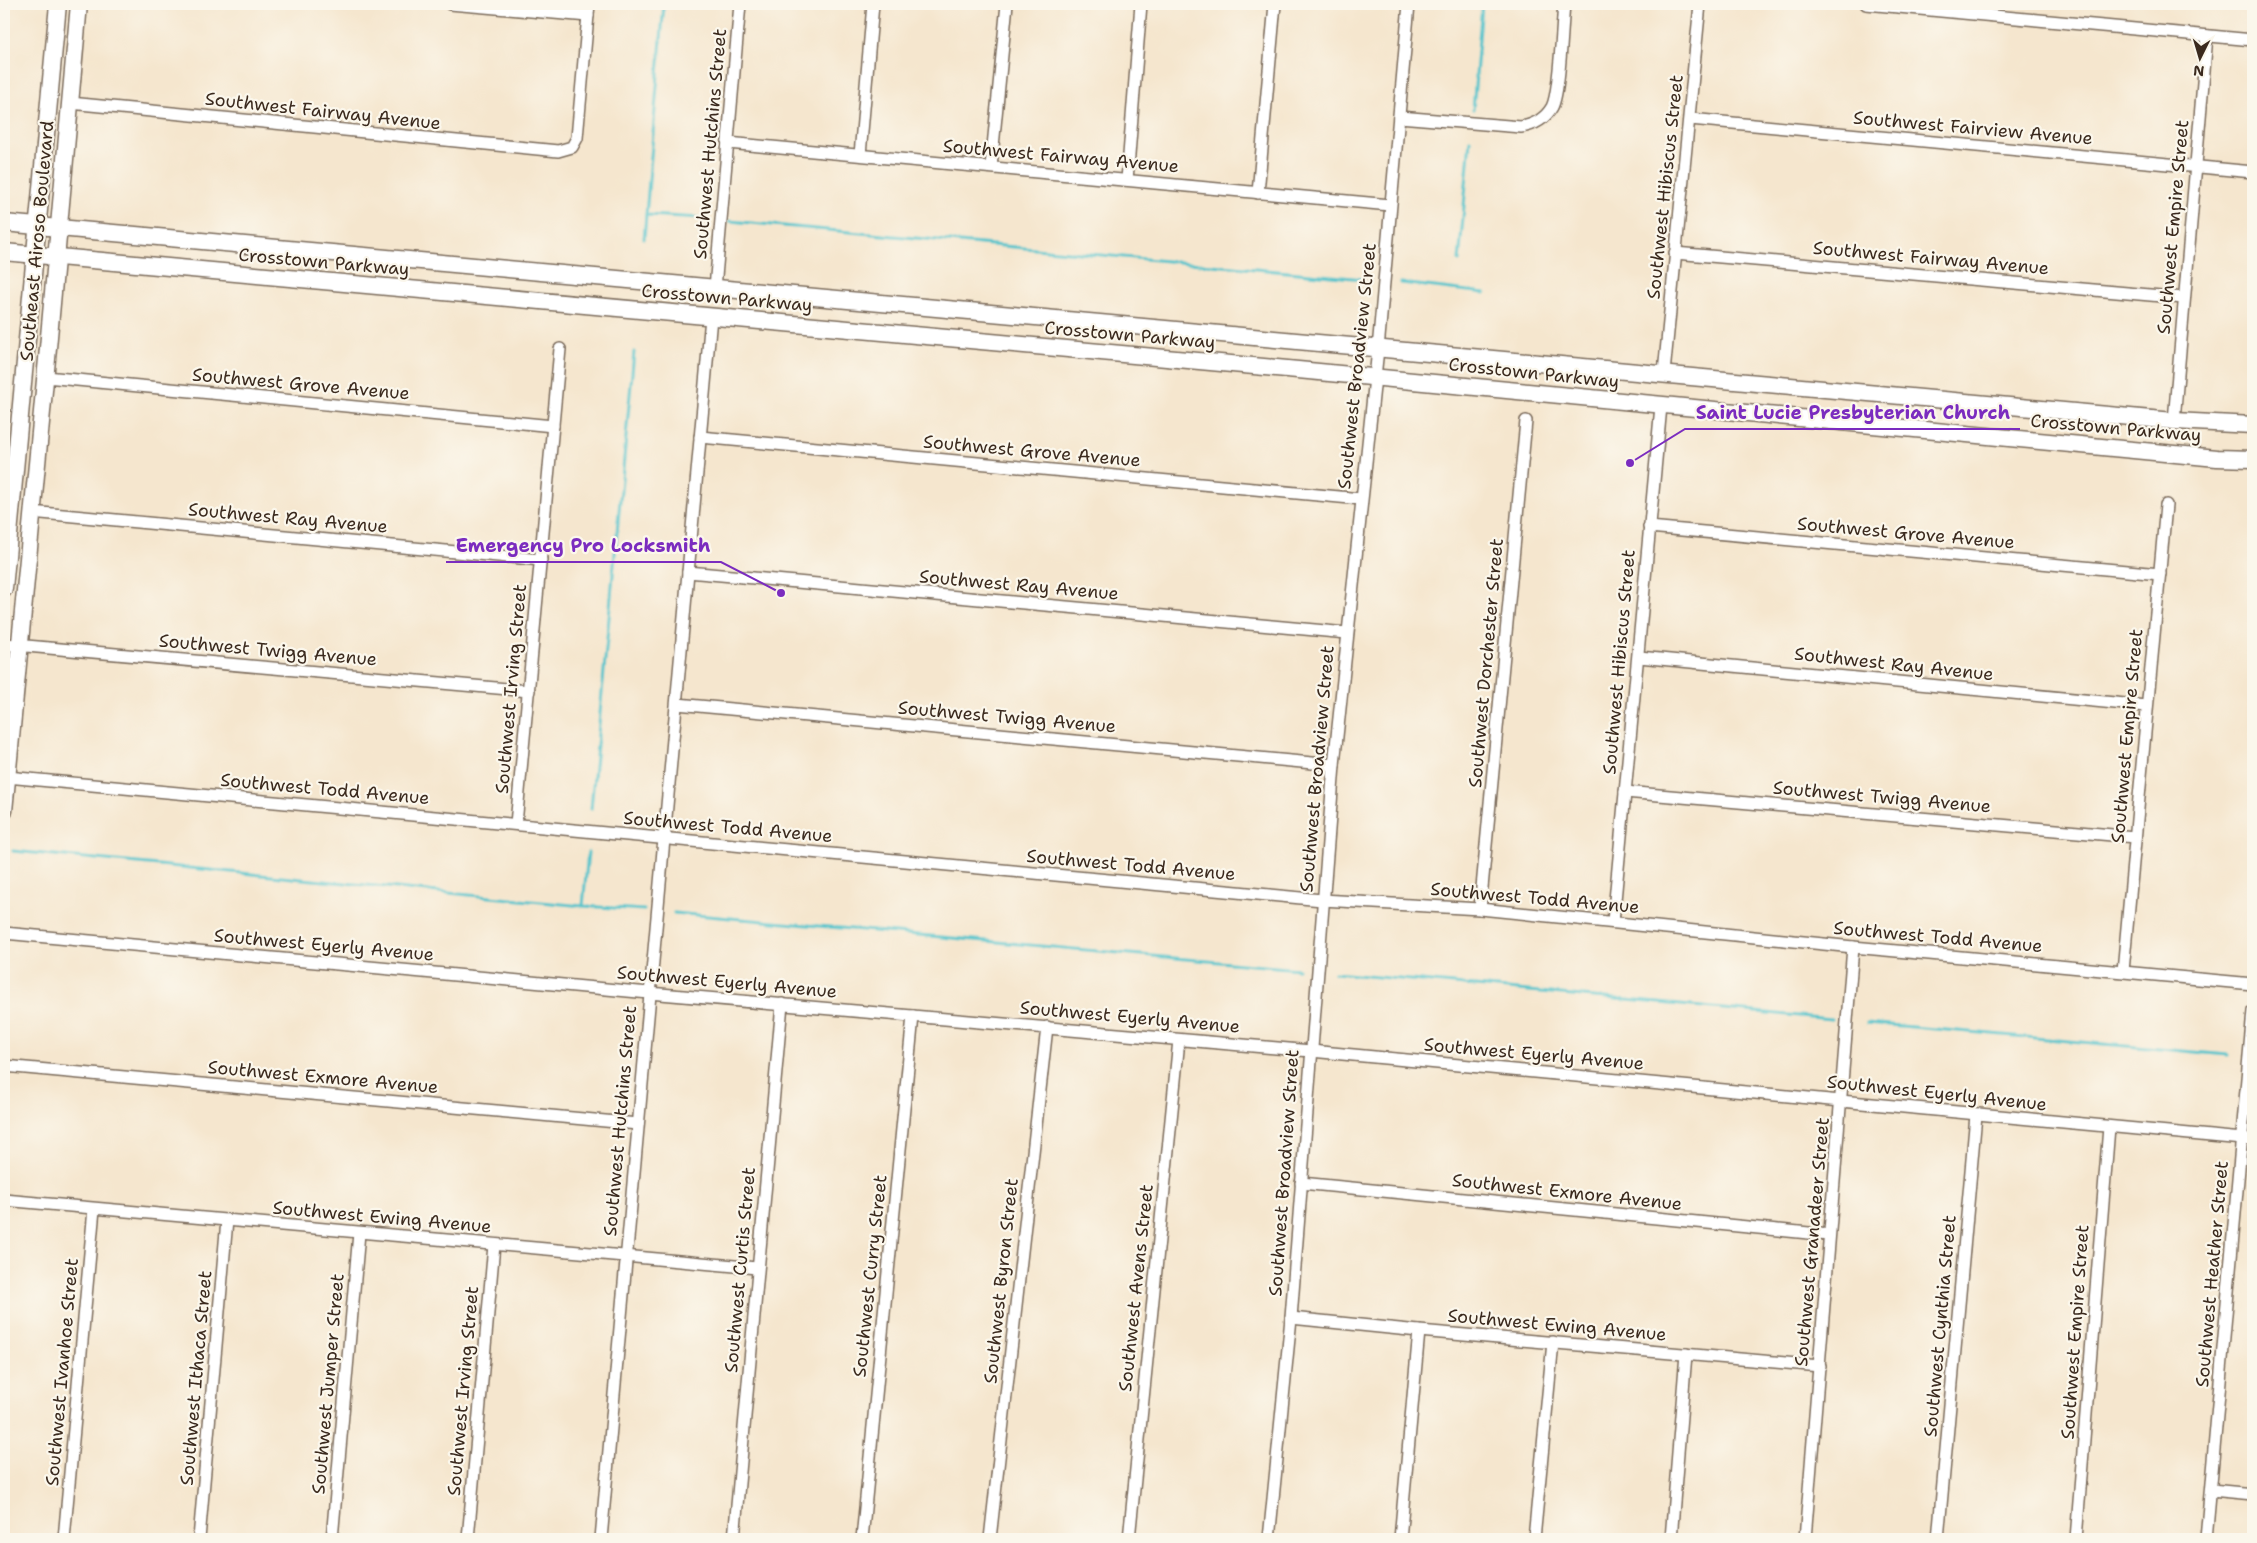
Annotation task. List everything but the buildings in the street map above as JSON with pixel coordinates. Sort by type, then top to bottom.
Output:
[{"type":"main road","name":"Southeast Airoso Boulevard","points":[[4,589],[58,4]]},
{"type":"main road","name":"Southeast Airoso Boulevard","points":[[4,811],[7,777],[11,644],[31,512],[46,377],[79,4]]},
{"type":"main road","name":"Crosstown Parkway","points":[[4,223],[2174,421],[2253,425]]},
{"type":"main road","name":"Crosstown Parkway","points":[[4,252],[2253,460]]},
{"type":"street","points":[[450,4],[588,16],[589,4]]},
{"type":"street","name":"Southwest Hutchins Street","points":[[715,288],[740,4]]},
{"type":"street","points":[[860,155],[873,4]]},
{"type":"street","points":[[991,168],[1007,4]]},
{"type":"street","points":[[1127,180],[1141,4]]},
{"type":"street","points":[[1258,192],[1275,4]]},
{"type":"street","name":"Southwest Broadview Street","points":[[1269,1539],[1291,1318],[1334,765],[1378,349],[1409,4]]},
{"type":"street","points":[[1399,117],[1521,128],[1533,125],[1553,106],[1557,88],[1564,4]]},
{"type":"street","name":"Southwest Hibiscus Street","points":[[1664,373],[1700,4]]},
{"type":"street","points":[[1866,4],[2253,40]]},
{"type":"street","name":"Southwest Fairway Avenue","points":[[70,103],[558,151],[572,147],[577,138],[588,16]]},
{"type":"street","name":"Southwest Empire Street","points":[[2174,421],[2207,36]]},
{"type":"street","name":"Southwest Fairview Avenue","points":[[1690,119],[2253,172]]},
{"type":"street","name":"Southwest Fairway Avenue","points":[[728,143],[1390,205]]},
{"type":"street","name":"Southwest Fairway Avenue","points":[[1675,253],[2184,298]]},
{"type":"street","name":"Southwest Hutchins Street","points":[[601,1539],[711,317]]},
{"type":"street","name":"Southwest Irving Street","points":[[516,824],[560,349]]},
{"type":"street","name":"Southwest Grove Avenue","points":[[46,377],[553,426]]},
{"type":"street","name":"Southwest Hibiscus Street","points":[[1613,922],[1661,406]]},
{"type":"street","name":"Southwest Dorchester Street","points":[[1480,909],[1526,421]]},
{"type":"street","name":"Southwest Grove Avenue","points":[[700,437],[1361,499]]},
{"type":"street","name":"Southwest Empire Street","points":[[2123,971],[2166,505]]},
{"type":"street","name":"Southwest Ray Avenue","points":[[31,512],[541,560]]},
{"type":"street","name":"Southwest Grove Avenue","points":[[1649,527],[2160,574]]},
{"type":"street","name":"Southwest Ray Avenue","points":[[688,572],[1347,633]]},
{"type":"street","name":"Southwest Twigg Avenue","points":[[11,644],[529,691]]},
{"type":"street","name":"Southwest Ray Avenue","points":[[1639,657],[2146,706]]},
{"type":"street","name":"Southwest Twigg Avenue","points":[[677,704],[1334,765]]},
{"type":"street","name":"Southwest Todd Avenue","points":[[7,777],[1322,900],[1480,909],[1853,947],[2253,984]]},
{"type":"street","name":"Southwest Twigg Avenue","points":[[1625,792],[2135,837]]},
{"type":"street","name":"Southwest Eyerly Avenue","points":[[4,933],[649,993],[1311,1051],[2247,1139]]},
{"type":"street","name":"Southwest Granadeer Street","points":[[1805,1539],[1853,947]]},
{"type":"street","name":"Southwest Curtis Street","points":[[734,1539],[782,1004]]},
{"type":"street","name":"Southwest Heather Street","points":[[2206,1539],[2247,1139],[2253,1011]]},
{"type":"street","name":"Southwest Curry Street","points":[[862,1539],[913,1016]]},
{"type":"street","name":"Southwest Byron Street","points":[[990,1539],[1047,1027]]},
{"type":"street","name":"Southwest Avens Street","points":[[1129,1539],[1178,1040]]},
{"type":"street","name":"Southwest Exmore Avenue","points":[[4,1066],[638,1124]]},
{"type":"street","name":"Southwest Cynthia Street","points":[[1938,1539],[1976,1115]]},
{"type":"street","name":"Southwest Empire Street","points":[[2076,1539],[2108,1127]]},
{"type":"street","name":"Southwest Exmore Avenue","points":[[1301,1184],[1829,1235]]},
{"type":"street","name":"Southwest Ewing Avenue","points":[[4,1200],[494,1246],[757,1268]]},
{"type":"street","name":"Southwest Ivanhoe Street","points":[[64,1539],[94,1209]]},
{"type":"street","name":"Southwest Ithaca Street","points":[[199,1539],[227,1220]]},
{"type":"street","name":"Southwest Jumper Street","points":[[332,1539],[359,1233]]},
{"type":"street","name":"Southwest Irving Street","points":[[468,1539],[494,1246]]},
{"type":"street","name":"Southwest Ewing Avenue","points":[[1291,1318],[1820,1366]]},
{"type":"street","points":[[1400,1539],[1419,1331]]},
{"type":"street","points":[[1534,1539],[1553,1342]]},
{"type":"street","points":[[1670,1539],[1686,1354]]},
{"type":"street","points":[[2211,1490],[2253,1494]]},
{"type":"waterway","points":[[644,239],[664,4]]},
{"type":"waterway","points":[[1473,110],[1482,4]]},
{"type":"waterway","points":[[1459,261],[1470,140]]},
{"type":"waterway","points":[[646,215],[703,218]]},
{"type":"waterway","points":[[730,221],[1364,279]]},
{"type":"waterway","points":[[1401,283],[1485,293]]},
{"type":"waterway","points":[[591,809],[634,352]]},
{"type":"waterway","points":[[13,851],[583,906],[644,910]]},
{"type":"waterway","points":[[583,906],[588,852]]},
{"type":"waterway","points":[[674,913],[1298,969]]},
{"type":"waterway","points":[[1335,973],[1831,1019]]},
{"type":"waterway","points":[[1867,1023],[2228,1055]]},
{"type":"place","name":"Saint Lucie Presbyterian Church","points":[[1630,463]]},
{"type":"place","name":"Emergency Pro Locksmith","points":[[781,593]]}]
